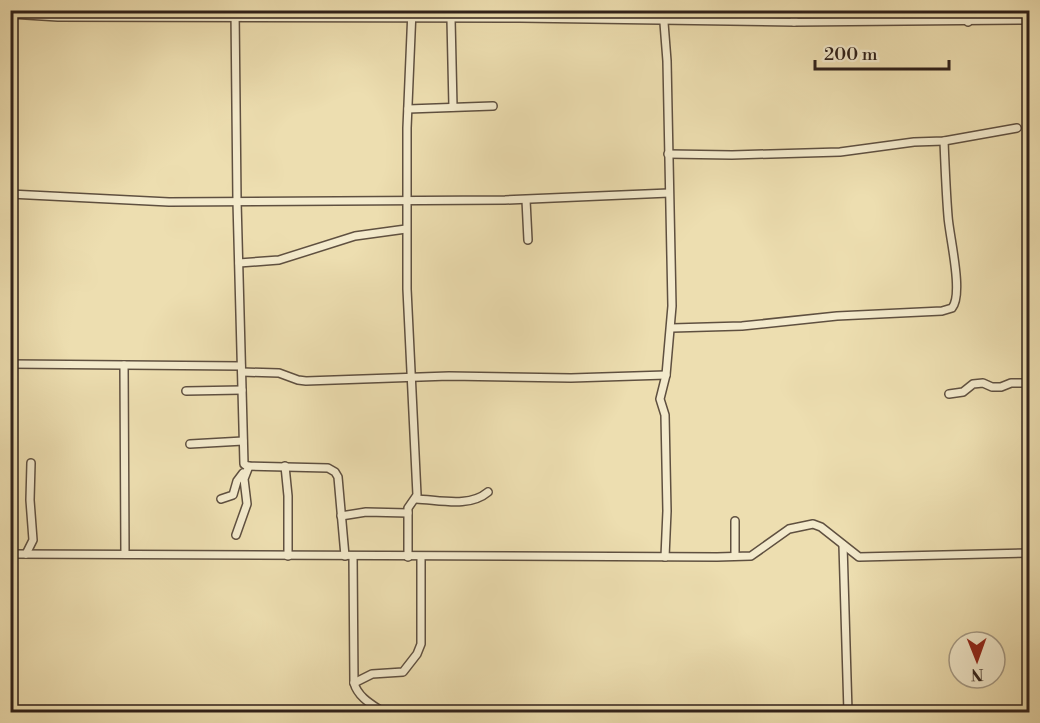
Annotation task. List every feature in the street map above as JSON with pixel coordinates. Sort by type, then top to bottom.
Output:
[{"type":"street","points":[[663,10],[672,328],[666,375],[660,399],[665,415],[667,511],[665,558]]},
{"type":"street","points":[[794,10],[794,22]]},
{"type":"street","points":[[966,10],[968,22]]},
{"type":"street","points":[[10,14],[370,14],[794,22],[1029,20]]},
{"type":"street","points":[[235,14],[243,441],[244,464],[248,469]]},
{"type":"street","points":[[408,557],[408,513],[409,506],[416,499],[406,229],[411,15]]},
{"type":"street","points":[[449,16],[453,107]]},
{"type":"street","points":[[408,109],[493,106]]},
{"type":"street","points":[[668,154],[811,154],[914,142],[944,141],[1017,128]]},
{"type":"street","points":[[672,328],[742,326],[821,317],[942,311],[952,308],[957,299],[953,245],[947,214],[944,141]]},
{"type":"street","points":[[10,194],[146,201],[526,200],[669,194]]},
{"type":"street","points":[[526,200],[528,240]]},
{"type":"street","points":[[239,263],[279,260],[355,236],[406,229]]},
{"type":"street","points":[[10,364],[241,369],[279,373],[306,381],[448,376],[571,378],[666,375]]},
{"type":"street","points":[[123,365],[125,554]]},
{"type":"street","points":[[949,394],[963,392],[973,384],[983,383],[1001,387],[1011,383],[1029,383]]},
{"type":"street","points":[[186,391],[242,390]]},
{"type":"street","points":[[190,444],[243,441]]},
{"type":"street","points":[[27,554],[33,540],[30,500],[31,463]]},
{"type":"street","points":[[285,466],[288,496],[288,556]]},
{"type":"street","points":[[221,499],[233,495],[240,476],[248,469],[285,466],[328,468],[335,472],[338,477],[341,516],[349,556],[354,683],[357,691],[366,701],[383,712]]},
{"type":"street","points":[[236,535],[247,504],[243,479],[248,469]]},
{"type":"street","points":[[416,499],[467,502],[481,498],[488,492]]},
{"type":"street","points":[[341,516],[366,512],[408,513]]},
{"type":"street","points":[[735,521],[735,556]]},
{"type":"street","points":[[10,554],[665,558],[735,556],[754,555],[784,531],[813,524],[821,527],[856,555],[864,557],[1029,553]]},
{"type":"street","points":[[843,545],[848,712]]},
{"type":"street","points":[[354,683],[372,674],[403,672],[417,654],[422,636],[421,557]]},
{"type":"street","points":[[366,701],[367,712]]}]
